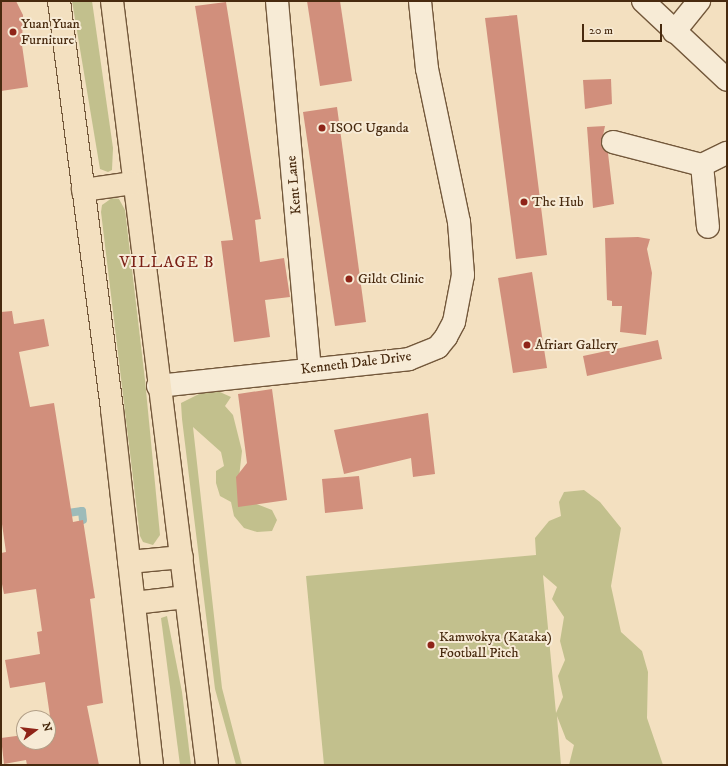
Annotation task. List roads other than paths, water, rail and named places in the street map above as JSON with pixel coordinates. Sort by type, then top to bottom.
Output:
[{"type":"main road","points":[[59,1],[134,603],[152,765]]},
{"type":"main road","points":[[112,1],[158,386],[182,556],[206,765]]},
{"type":"main road","points":[[83,190],[133,183]]},
{"type":"main road","points":[[129,562],[182,556]]},
{"type":"main road","points":[[134,603],[186,597]]},
{"type":"street","name":"Kent Lane","points":[[277,1],[310,368]]},
{"type":"street","name":"Kenneth Dale Drive","points":[[158,386],[310,368],[409,359],[438,347],[454,322],[463,275],[459,222],[427,69],[420,1]]},
{"type":"street","points":[[642,1],[727,80]]},
{"type":"street","points":[[674,32],[699,1]]},
{"type":"street","points":[[613,142],[702,165],[727,153]]},
{"type":"street","points":[[702,165],[708,227]]},
{"type":"waterway","points":[[61,514],[82,511],[83,520]]},
{"type":"place","name":"Yuan Yuan Furniture","points":[[13,32]]},
{"type":"place","name":"ISOC Uganda","points":[[322,128]]},
{"type":"place","name":"The Hub","points":[[524,202]]},
{"type":"place","name":"Gildt Clinic","points":[[349,279]]},
{"type":"place","name":"Afriart Gallery","points":[[527,345]]},
{"type":"place","name":"Kamwokya (Kataka) Football Pitch","points":[[431,645]]},
{"type":"district","name":"VILLAGE B","points":[[167,262]]}]
